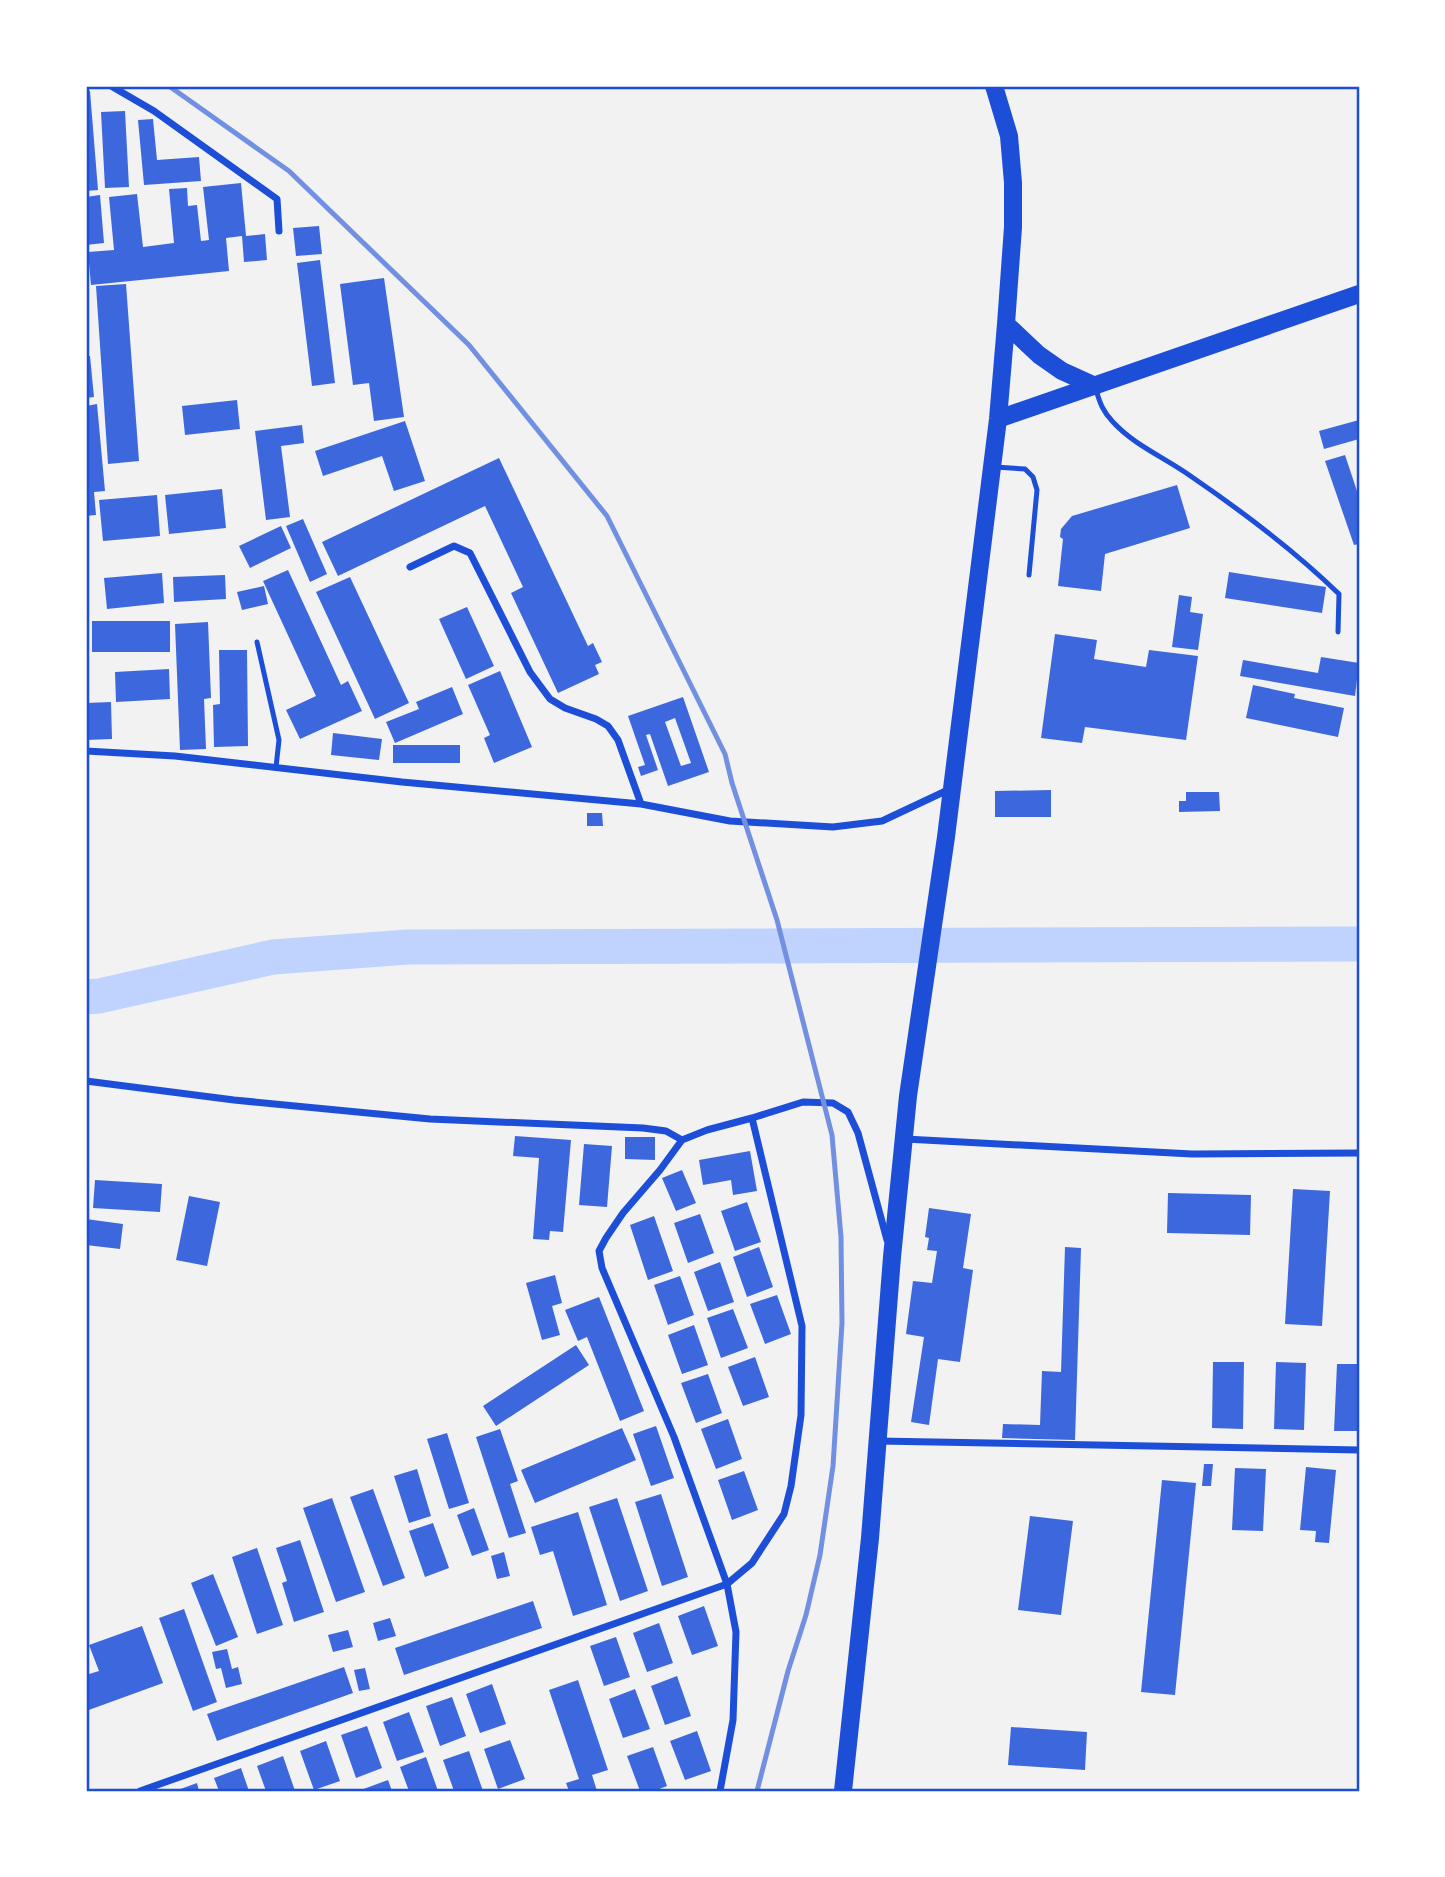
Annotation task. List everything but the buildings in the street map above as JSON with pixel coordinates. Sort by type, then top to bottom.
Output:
[{"type":"main road","points":[[843,1791],[870,1538],[892,1257],[908,1096],[946,837],[998,419],[1013,227],[1013,183],[1009,136],[994,86]]},
{"type":"main road","points":[[998,419],[1359,294]]},
{"type":"main road","points":[[1006,324],[1039,355],[1062,371],[1096,386]]},
{"type":"street","points":[[111,86],[154,111],[277,199],[279,231]]},
{"type":"street","points":[[410,567],[454,546],[470,553],[530,672],[550,699],[608,726],[618,740],[641,804]]},
{"type":"street","points":[[86,751],[175,757],[641,804],[730,821],[833,827],[882,821],[951,789]]},
{"type":"street","points":[[86,1081],[234,1100],[430,1119],[643,1128],[666,1131],[682,1140]]},
{"type":"street","points":[[720,1791],[733,1720],[736,1632],[727,1584],[674,1437],[601,1268],[599,1251],[623,1213],[682,1140],[707,1129],[803,1101],[833,1103],[848,1112],[858,1133],[892,1257]]},
{"type":"street","points":[[140,1791],[727,1584],[752,1563],[771,1538],[784,1514],[791,1486],[801,1415],[803,1326],[752,1118]]},
{"type":"street","points":[[904,1139],[1192,1154],[1359,1153]]},
{"type":"street","points":[[877,1441],[1359,1450]]},
{"type":"lane","points":[[1096,386],[1101,409],[1129,438],[1192,476],[1262,528],[1312,567],[1339,594],[1338,632]]},
{"type":"lane","points":[[992,467],[1025,469],[1033,477],[1037,490],[1029,575]]},
{"type":"lane","points":[[257,642],[279,740],[276,767]]},
{"type":"waterway","points":[[86,997],[273,957],[408,947],[1359,944]]},
{"type":"railway","points":[[169,86],[289,171],[469,345],[607,516],[725,754],[777,920],[832,1135],[841,1237],[842,1323],[833,1466],[820,1555],[757,1791]]}]
